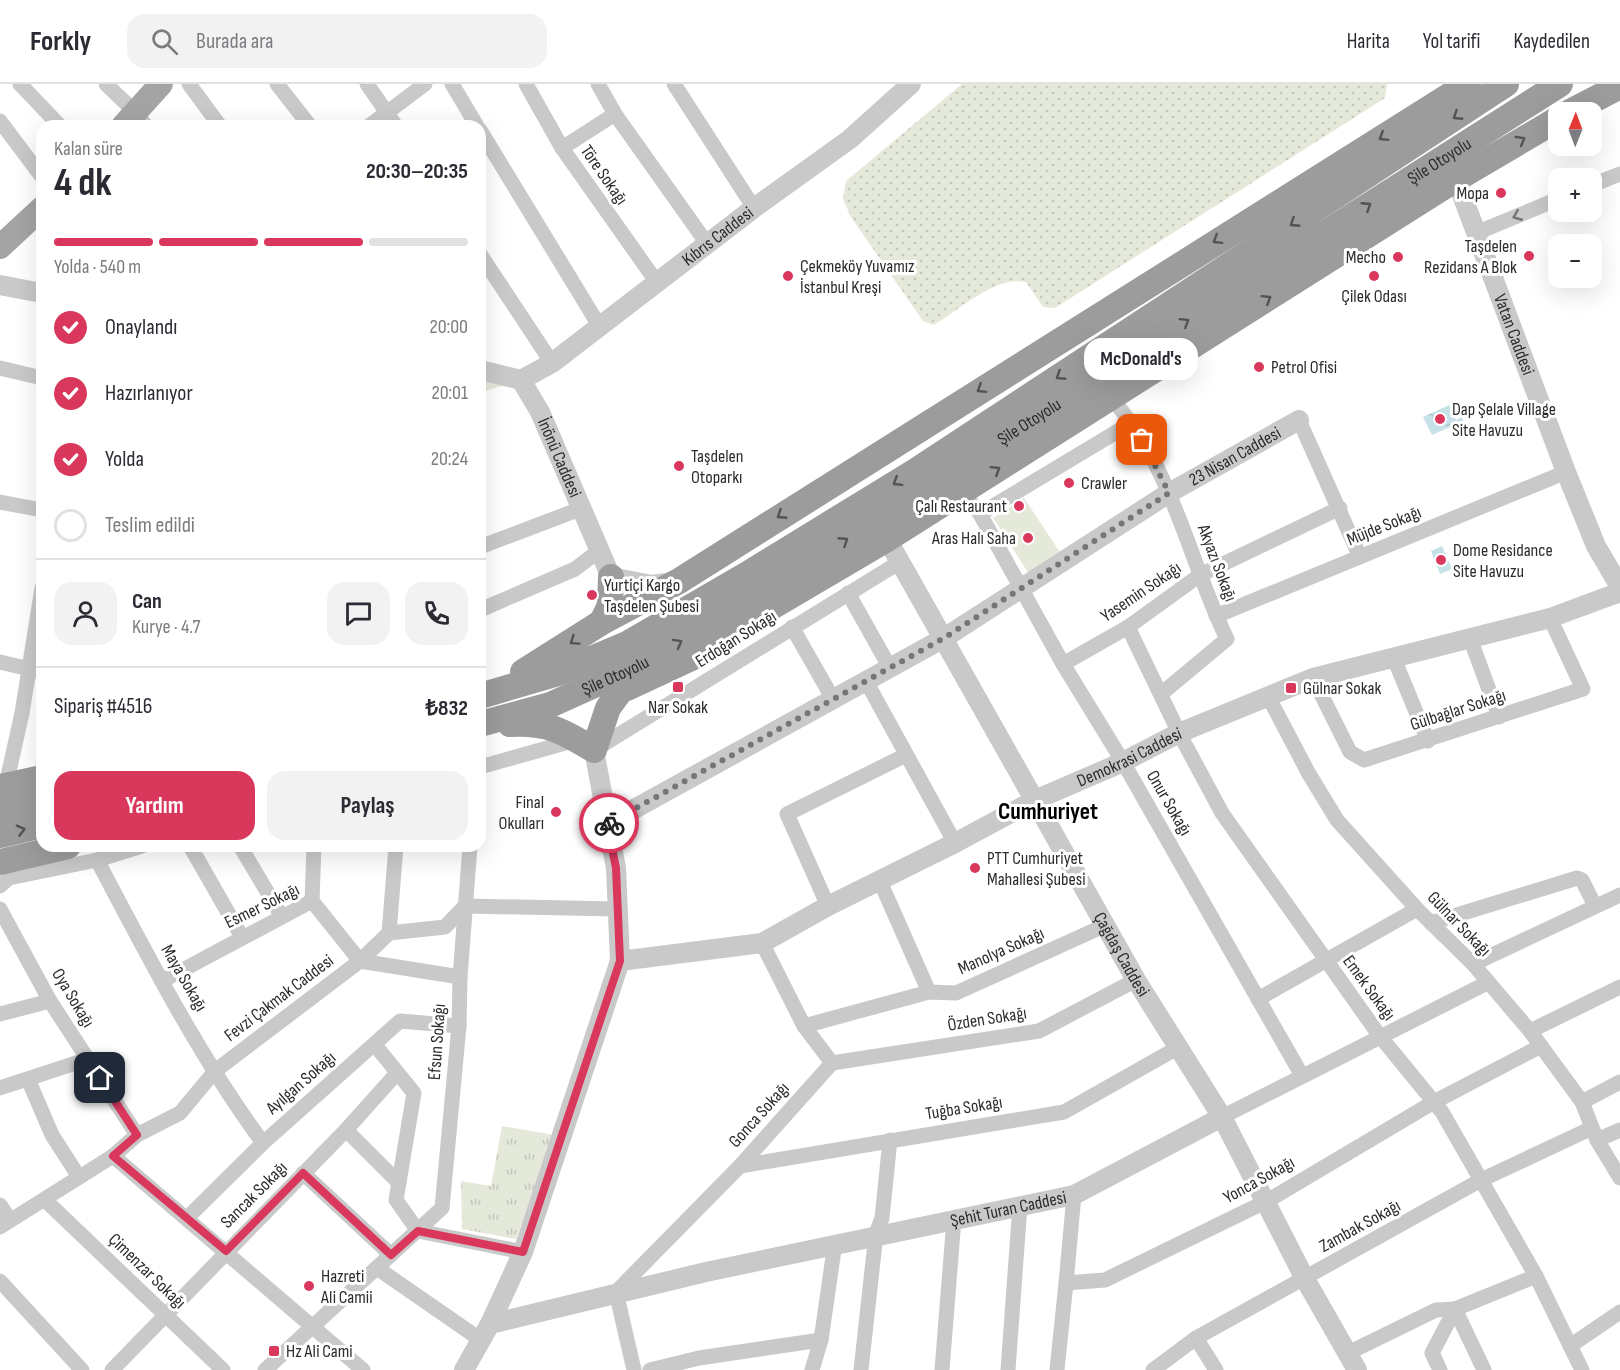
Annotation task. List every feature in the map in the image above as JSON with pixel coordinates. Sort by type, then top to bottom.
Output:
[{"type":"highway","points":[[486,693],[537,665],[602,622],[679,581],[1468,84]]},
{"type":"highway","name":"Şile Otoyolu","points":[[486,694],[558,673],[627,644],[746,575],[914,472],[1506,84]]},
{"type":"highway","name":"Şile Otoyolu","points":[[486,723],[550,705],[639,665],[834,547],[1040,413],[1560,84]]},
{"type":"highway","points":[[1589,102],[1620,86]]},
{"type":"highway","points":[[550,705],[620,691],[647,681],[702,653],[763,612],[887,539],[1456,179],[1548,125]]},
{"type":"highway","points":[[602,622],[610,605],[610,577]]},
{"type":"highway","points":[[486,725],[532,723],[549,726],[585,745],[639,665]]},
{"type":"highway","points":[[4,782],[36,779]]},
{"type":"highway","points":[[0,809],[36,800]]},
{"type":"highway","points":[[0,835],[36,826]]},
{"type":"highway","points":[[0,862],[42,852]]},
{"type":"main road","points":[[136,120],[161,84]]},
{"type":"main road","points":[[0,247],[36,215]]},
{"type":"street","points":[[20,84],[54,120]]},
{"type":"street","points":[[106,84],[134,120]]},
{"type":"street","points":[[189,84],[216,120]]},
{"type":"street","points":[[277,84],[305,120]]},
{"type":"street","points":[[367,84],[391,119],[424,84]]},
{"type":"street","points":[[452,84],[473,120]]},
{"type":"street","name":"Töre Sokağı","points":[[526,84],[562,148],[658,284]]},
{"type":"street","points":[[598,84],[615,114],[708,244]]},
{"type":"street","points":[[674,84],[754,208]]},
{"type":"street","name":"Kıbrıs Caddesi","points":[[521,380],[552,363],[658,284],[754,208],[850,139],[911,84]]},
{"type":"street","points":[[562,148],[615,114]]},
{"type":"street","points":[[0,121],[36,169]]},
{"type":"street","points":[[486,140],[600,327]]},
{"type":"street","points":[[1602,181],[1620,174]]},
{"type":"street","name":"Vatan Caddesi","points":[[1456,179],[1566,472],[1617,577]]},
{"type":"street","points":[[1476,232],[1548,203]]},
{"type":"street","points":[[486,263],[552,363]]},
{"type":"street","points":[[0,285],[36,292]]},
{"type":"street","points":[[0,368],[36,377]]},
{"type":"street","points":[[486,371],[521,380]]},
{"type":"street","name":"İnönü Caddesi","points":[[521,380],[540,412],[610,577]]},
{"type":"street","name":"Akyazı Sokağı","points":[[1110,397],[1133,422],[1169,493],[1227,639],[1161,694]]},
{"type":"street","name":"23 Nisan Caddesi","points":[[607,824],[944,638],[1169,493],[1299,420],[1360,557]]},
{"type":"street","points":[[980,514],[1133,422]]},
{"type":"street","name":"Müjde Sokağı","points":[[1216,616],[1566,472]]},
{"type":"street","name":"Onur Sokağı","points":[[962,491],[980,514],[1063,664],[1123,762],[1302,1074]]},
{"type":"street","points":[[0,502],[36,509]]},
{"type":"street","name":"Yasemin Sokağı","points":[[1063,664],[1128,627],[1200,575],[1340,508]]},
{"type":"street","points":[[486,545],[580,509]]},
{"type":"street","name":"Çağdaş Caddesi","points":[[887,539],[1136,980],[1222,1117],[1351,1364]]},
{"type":"street","points":[[486,607],[575,569],[600,550]]},
{"type":"street","name":"Erdoğan Sokağı","points":[[585,745],[792,627],[900,562]]},
{"type":"street","points":[[610,577],[652,585],[679,581]]},
{"type":"street","name":"Demokrasi Caddesi","points":[[620,961],[762,944],[879,879],[955,843],[1035,800],[1123,762],[1179,733],[1313,678],[1550,618],[1620,592]]},
{"type":"street","points":[[848,593],[890,668]]},
{"type":"street","name":"Gülbağlar Sokağı","points":[[1313,678],[1350,752],[1364,760],[1583,689],[1550,618]]},
{"type":"street","points":[[792,627],[834,699]]},
{"type":"street","name":"Emek Sokağı","points":[[1128,627],[1179,733],[1222,813],[1379,1035],[1434,1102],[1482,1180],[1536,1276],[1582,1370]]},
{"type":"street","points":[[1470,638],[1499,717]]},
{"type":"street","points":[[1393,656],[1428,741]]},
{"type":"street","points":[[0,662],[36,670],[4,782]]},
{"type":"street","points":[[866,681],[955,843]]},
{"type":"street","name":"Gülnar Sokağı","points":[[1269,698],[1313,782],[1338,820],[1417,909],[1473,964],[1487,983],[1530,1030],[1582,1102],[1595,1134],[1620,1178]]},
{"type":"street","points":[[464,1370],[486,1332],[523,1252],[620,961],[616,868],[607,824],[585,745],[486,766]]},
{"type":"street","points":[[828,906],[787,814],[906,755]]},
{"type":"street","points":[[0,886],[9,879],[122,852]]},
{"type":"street","points":[[193,852],[242,937]]},
{"type":"street","points":[[244,852],[281,915]]},
{"type":"street","points":[[312,901],[314,852]]},
{"type":"street","points":[[396,852],[389,933],[445,927],[465,906],[616,909]]},
{"type":"street","name":"Efsun Sokağı","points":[[265,1370],[442,1208],[459,1026],[460,977],[470,852]]},
{"type":"street","name":"Maya Sokağı","points":[[96,860],[162,981],[215,1071],[263,1143]]},
{"type":"street","points":[[1431,923],[1577,878],[1582,880],[1595,906]]},
{"type":"street","points":[[879,879],[929,992]]},
{"type":"street","points":[[1473,964],[1620,895]]},
{"type":"street","name":"Esmer Sokağı","points":[[162,981],[281,915],[312,901],[360,961]]},
{"type":"street","name":"Oya Sokağı","points":[[0,909],[4,927],[137,1135]]},
{"type":"street","points":[[1258,999],[1327,963],[1417,909]]},
{"type":"street","name":"Manolya Sokağı","points":[[804,1026],[929,992],[956,993],[1106,925]]},
{"type":"street","name":"Fevzi Çakmak Caddesi","points":[[5,1223],[113,1156],[137,1135],[180,1113],[215,1071],[360,961],[389,933]]},
{"type":"street","points":[[762,944],[804,1026],[832,1063]]},
{"type":"street","points":[[360,961],[460,977]]},
{"type":"street","name":"Özden Sokağı","points":[[832,1063],[1039,1031],[1136,980]]},
{"type":"street","name":"Şehit Turan Caddesi","points":[[486,1332],[616,1292],[876,1234],[1074,1195],[1302,1074],[1487,983]]},
{"type":"street","points":[[1530,1030],[1620,987]]},
{"type":"street","points":[[0,1014],[50,1001]]},
{"type":"street","name":"Ayılgan Sokağı","points":[[187,1218],[263,1143],[400,1021],[459,1026]]},
{"type":"street","points":[[375,1045],[414,1093],[396,1200],[418,1231],[523,1252]]},
{"type":"street","name":"Yonca Sokağı","points":[[1066,1283],[1105,1280],[1267,1201],[1434,1102],[1541,1046]]},
{"type":"street","name":"Tuğba Sokağı","points":[[740,1166],[1064,1112],[1179,1047]]},
{"type":"street","points":[[0,1088],[88,1059]]},
{"type":"street","name":"Gonca Sokağı","points":[[616,1292],[740,1166],[832,1063]]},
{"type":"street","name":"Sancak Sokağı","points":[[112,1370],[164,1314],[346,1130],[398,1073]]},
{"type":"street","points":[[28,1079],[52,1135],[79,1177]]},
{"type":"street","points":[[1582,1102],[1620,1082]]},
{"type":"street","points":[[346,1130],[399,1183]]},
{"type":"street","name":"Zambak Sokağı","points":[[1153,1370],[1196,1338],[1482,1180],[1595,1134],[1620,1130]]},
{"type":"street","points":[[861,1370],[876,1234],[882,1218],[890,1140]]},
{"type":"street","points":[[113,1156],[226,1251],[311,1328],[363,1370]]},
{"type":"street","points":[[303,1173],[391,1255]]},
{"type":"street","points":[[1057,1370],[1074,1195]]},
{"type":"street","name":"Çimenzar Sokağı","points":[[45,1200],[223,1370]]},
{"type":"street","points":[[0,1205],[5,1223]]},
{"type":"street","points":[[1008,1370],[1020,1205]]},
{"type":"street","points":[[942,1370],[954,1219]]},
{"type":"street","points":[[813,1370],[821,1340],[835,1243]]},
{"type":"street","points":[[377,1268],[486,1332]]},
{"type":"street","points":[[1351,1364],[1436,1310],[1455,1309],[1536,1276]]},
{"type":"street","points":[[0,1281],[82,1370]]},
{"type":"street","points":[[616,1292],[634,1370]]},
{"type":"street","points":[[1440,1370],[1432,1353],[1455,1309]]},
{"type":"street","points":[[1455,1309],[1484,1370]]},
{"type":"street","points":[[1570,1346],[1620,1312]]},
{"type":"street","points":[[1196,1338],[1216,1370]]},
{"type":"street","points":[[650,1370],[700,1364],[821,1340]]},
{"type":"green space","points":[[962,84],[1387,84],[1385,98],[1055,308],[1043,307],[1026,282],[1014,281],[978,295],[934,325],[923,321],[851,217],[843,199],[846,181]]},
{"type":"green space","points":[[486,378],[504,385],[486,391]]},
{"type":"green space","name":"Aras Halı Saha","points":[[1024,498],[1063,557],[1031,577],[993,518]]},
{"type":"green space","points":[[502,1126],[554,1135],[516,1239],[462,1229],[461,1181],[491,1186]]},
{"type":"water","name":"Dap Şelale Village Site Havuzu","points":[[1449,405],[1456,420],[1462,417],[1464,423],[1432,435],[1423,417]]},
{"type":"water","name":"Dome Residance Site Havuzu","points":[[1442,546],[1452,569],[1440,574],[1431,551]]},
{"type":"way so far","points":[[609,823],[944,638],[1169,493],[1142,440]]},
{"type":"place","name":"Mopa","points":[[1501,193]]},
{"type":"place","name":"Taşdelen Rezidans A Blok","points":[[1529,256]]},
{"type":"place","name":"Mecho","points":[[1398,257]]},
{"type":"place","name":"Çekmeköy Yuvamız İstanbul Kreşi","points":[[788,276]]},
{"type":"place","name":"Çilek Odası","points":[[1374,276]]},
{"type":"place","name":"Petrol Ofisi","points":[[1259,367]]},
{"type":"place","name":"Dap Şelale Village Site Havuzu","points":[[1440,419]]},
{"type":"place","name":"McDonald's","points":[[1142,440]]},
{"type":"place","name":"Taşdelen Otoparkı","points":[[679,466]]},
{"type":"place","name":"Crawler","points":[[1069,483]]},
{"type":"place","name":"Çalı Restaurant","points":[[1019,506]]},
{"type":"place","name":"Aras Halı Saha","points":[[1028,538]]},
{"type":"place","name":"Dome Residance Site Havuzu","points":[[1441,560]]},
{"type":"place","name":"Yurtiçi Kargo Taşdelen Şubesi","points":[[592,595]]},
{"type":"place","name":"Nar Sokak","points":[[678,687]]},
{"type":"place","name":"Gülnar Sokak","points":[[1291,688]]},
{"type":"place","name":"Final Okulları","points":[[556,812]]},
{"type":"place","name":"PTT Cumhuriyet Mahallesi Şubesi","points":[[975,868]]},
{"type":"place","name":"Hazreti Ali Camii","points":[[309,1286]]},
{"type":"place","name":"Hz Ali Cami","points":[[274,1351]]},
{"type":"district","name":"Cumhuriyet","points":[[1048,811]]},
{"type":"route","points":[[100,1078],[137,1135],[113,1156],[226,1251],[303,1173],[391,1255],[418,1231],[523,1252],[620,961],[616,868],[607,824],[609,823]]}]
